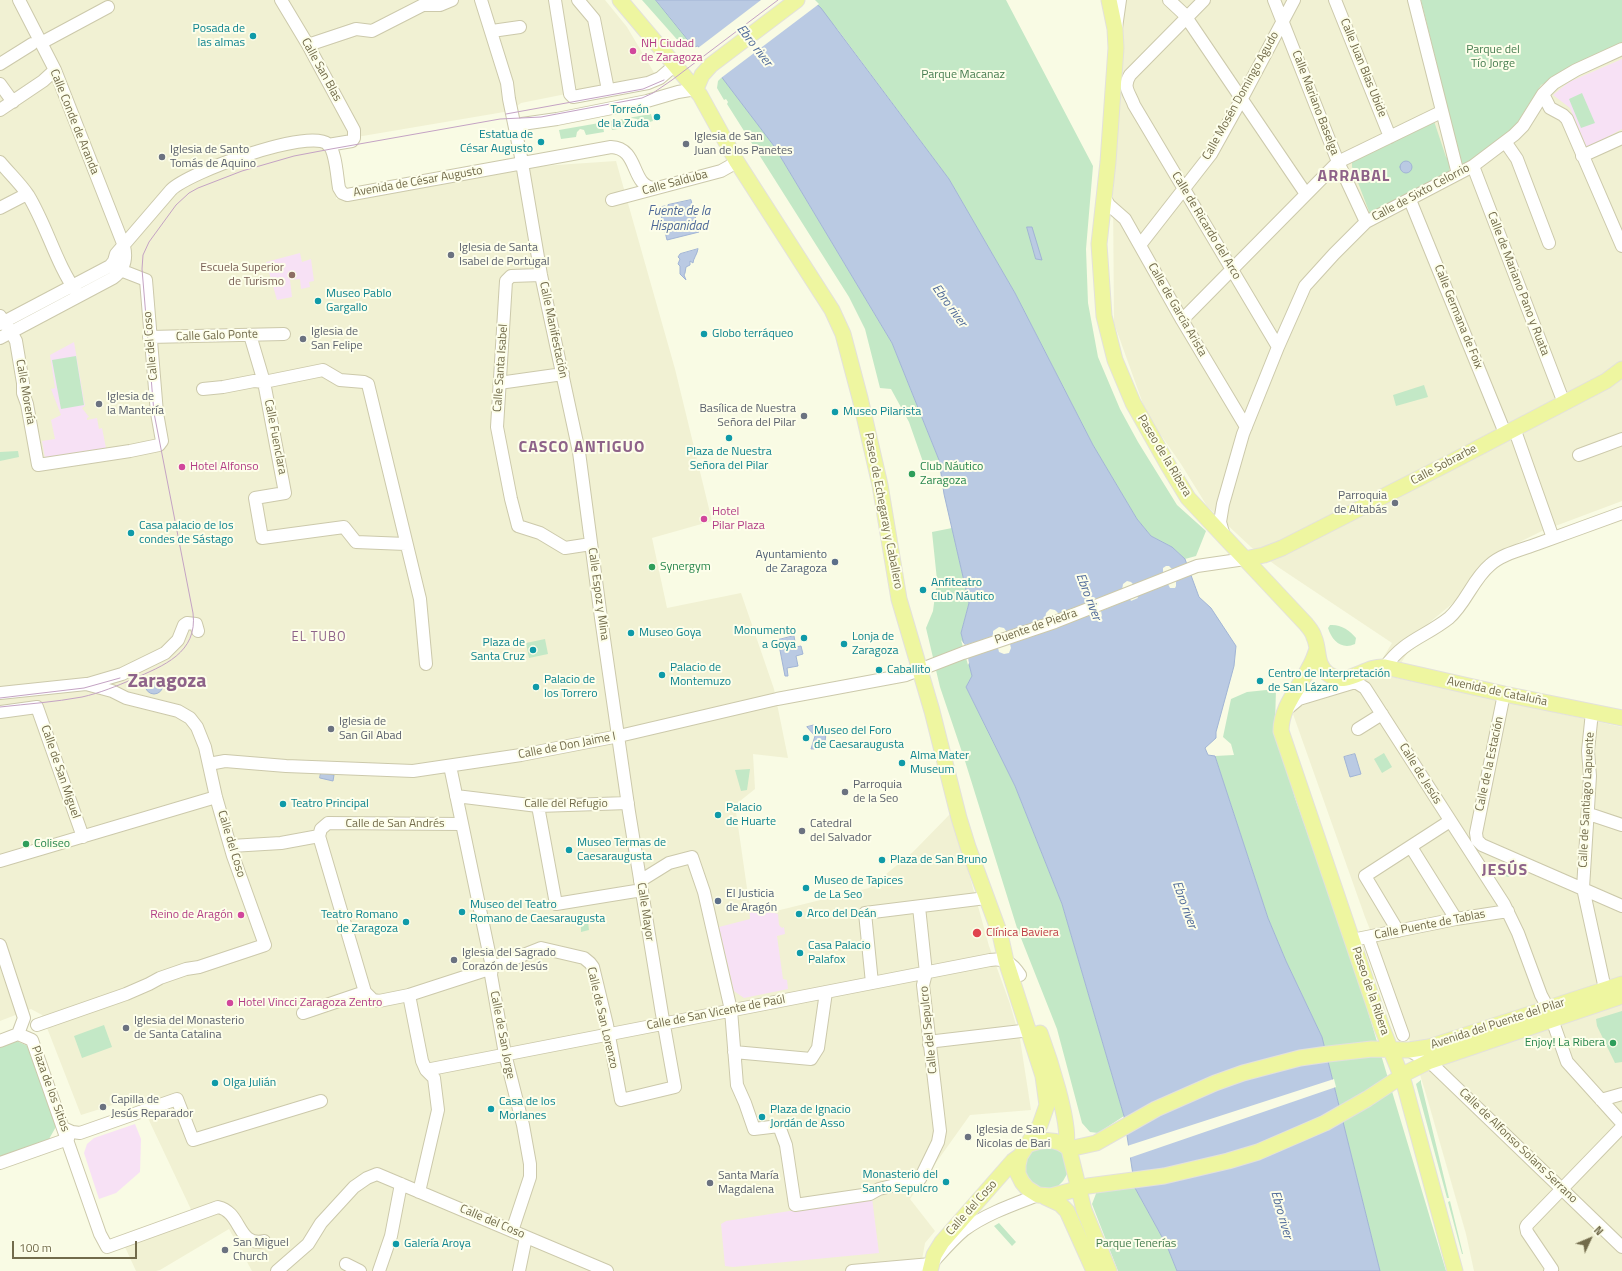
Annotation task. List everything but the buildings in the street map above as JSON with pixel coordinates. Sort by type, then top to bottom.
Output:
[{"type":"main road","name":"Paseo de Echegaray y Caballero","points":[[620,0],[696,89],[737,162],[829,306],[843,334],[860,398],[880,485],[899,599],[926,667],[932,711],[959,818],[986,898],[1000,934],[1020,975],[1054,1075],[1068,1137],[1067,1148]]},
{"type":"main road","points":[[696,89],[702,75],[711,65],[796,0]]},
{"type":"main road","name":"Paseo de la Ribera","points":[[1109,0],[1115,33],[1115,60],[1104,197],[1100,225],[1100,270],[1104,316],[1115,360],[1133,403],[1183,490],[1193,504],[1312,631],[1317,649],[1310,668],[1293,694],[1281,720],[1280,731],[1390,1050],[1402,1077],[1455,1271]]},
{"type":"main road","points":[[1606,381],[1622,369]]},
{"type":"main road","points":[[1606,381],[1622,377]]},
{"type":"main road","name":"Calle Sobrarbe","points":[[1245,559],[1264,555],[1282,548],[1446,465],[1510,430],[1606,381]]},
{"type":"main road","name":"Calle Sobrarbe","points":[[1269,584],[1267,573],[1269,564],[1282,548]]},
{"type":"main road","points":[[1317,649],[1321,666],[1332,676],[1346,679],[1378,667]]},
{"type":"main road","name":"Avenida de Cataluña","points":[[1378,667],[1622,718]]},
{"type":"main road","name":"Paseo de Echegaray y Caballero","points":[[1000,934],[1006,961],[1030,1030],[1043,1076],[1047,1097],[1047,1105],[1043,1119],[1023,1151]]},
{"type":"main road","name":"Avenida del Puente del Pilar","points":[[1078,1188],[1164,1176],[1258,1152],[1325,1123],[1428,1062],[1550,1014],[1605,989],[1622,984]]},
{"type":"main road","name":"Avenida del Puente del Pilar","points":[[1067,1148],[1096,1143],[1156,1108],[1243,1073],[1300,1058],[1372,1049],[1409,1050],[1429,1047],[1622,996]]},
{"type":"main road","points":[[1094,1271],[1067,1211],[1060,1204],[1026,1188],[1018,1174],[1018,1165],[1023,1151],[1038,1142],[1051,1140],[1067,1148],[1084,1210],[1109,1271]]},
{"type":"main road","name":"Calle del Coso","points":[[930,1267],[942,1242],[1023,1151]]},
{"type":"main road","points":[[1041,1196],[1078,1188]]},
{"type":"street","name":"Calle Conde de Aranda","points":[[19,0],[36,43],[55,70],[120,250]]},
{"type":"street","name":"Calle San Blas","points":[[282,0],[354,130],[355,136],[352,141],[328,144]]},
{"type":"street","points":[[308,45],[356,29],[372,31],[423,5],[440,5],[452,0]]},
{"type":"street","name":"Calle Manifestación","points":[[481,0],[508,83],[541,275],[579,452]]},
{"type":"street","points":[[555,0],[571,93],[573,97],[654,81],[663,76],[675,65]]},
{"type":"street","points":[[578,0],[594,19],[608,90]]},
{"type":"street","points":[[1115,33],[1120,0]]},
{"type":"street","points":[[1169,0],[1186,18],[1306,194]]},
{"type":"street","points":[[1115,60],[1128,80],[1204,0]]},
{"type":"street","name":"Calle Mariano Baselga","points":[[1274,0],[1338,162],[1366,222]]},
{"type":"street","name":"Calle Mosén Domingo Agudo","points":[[1140,245],[1211,154],[1294,0]]},
{"type":"street","name":"Calle Juan Blas Ubide","points":[[1335,0],[1390,137]]},
{"type":"street","points":[[1414,0],[1441,112],[1458,174]]},
{"type":"street","points":[[0,64],[36,43],[108,8]]},
{"type":"street","points":[[492,31],[520,27]]},
{"type":"street","name":"Calle de Sixto Celorrio","points":[[1225,539],[1220,522],[1232,469],[1246,427],[1278,347],[1305,286],[1366,222],[1474,166],[1506,143],[1523,126],[1543,94],[1554,83],[1566,75],[1622,49]]},
{"type":"street","points":[[0,110],[42,81],[55,70]]},
{"type":"street","name":"Calle de Ricardo del Arco","points":[[1128,80],[1134,105],[1278,347]]},
{"type":"street","points":[[0,84],[13,102]]},
{"type":"street","points":[[516,130],[522,124],[557,119],[642,102],[678,92],[696,89]]},
{"type":"street","points":[[1543,94],[1550,108],[1565,117],[1622,246]]},
{"type":"street","points":[[1112,104],[1125,101],[1134,105]]},
{"type":"street","points":[[1182,320],[1338,162],[1441,112]]},
{"type":"street","points":[[1582,156],[1622,138]]},
{"type":"street","points":[[0,338],[4,324],[76,292],[111,279],[116,268],[125,258],[120,250],[171,190],[190,176],[237,158],[269,148],[316,140],[328,144]]},
{"type":"street","points":[[1506,143],[1516,159],[1549,243]]},
{"type":"street","name":"Avenida de César Augusto","points":[[328,144],[333,153],[339,188],[342,193],[347,195],[522,163]]},
{"type":"street","points":[[522,163],[616,147],[623,150],[630,158],[644,185],[655,188]]},
{"type":"street","points":[[0,162],[27,194],[76,292]]},
{"type":"street","name":"Calle Salduba","points":[[612,200],[721,171],[737,162]]},
{"type":"street","name":"Calle de Mariano Pano y Ruata","points":[[1474,166],[1564,403]]},
{"type":"street","points":[[0,208],[27,194]]},
{"type":"street","name":"Calle de García Arista","points":[[1104,197],[1112,208],[1125,219],[1182,320],[1246,427]]},
{"type":"street","name":"Calle Germana de Foix","points":[[1410,200],[1510,430],[1553,538]]},
{"type":"street","name":"Calle del Coso","points":[[38,466],[154,447],[161,444],[162,441],[157,413],[149,338],[146,280],[116,268]]},
{"type":"street","name":"Calle Santa Isabel","points":[[541,275],[511,276],[506,281],[497,427],[503,462],[516,523],[521,528],[540,533],[565,548],[591,544]]},
{"type":"street","name":"Calle Morería","points":[[4,324],[16,340],[23,383],[23,393],[27,404],[38,466]]},
{"type":"street","name":"Calle Galo Ponte","points":[[149,338],[284,334]]},
{"type":"street","name":"Calle Fuenclara","points":[[250,335],[264,382],[285,493],[255,498],[262,538],[344,527],[347,529],[353,540],[359,543],[406,544]]},
{"type":"street","points":[[203,389],[223,387],[254,380],[264,382],[323,370],[340,380],[366,382],[370,386],[420,599],[426,664]]},
{"type":"street","points":[[499,383],[563,374]]},
{"type":"street","points":[[1578,455],[1622,439]]},
{"type":"street","name":"Calle Espoz y Mina","points":[[579,452],[619,736]]},
{"type":"street","points":[[1365,688],[1366,678],[1378,667],[1416,638],[1441,624],[1456,611],[1490,564],[1553,538],[1622,513]]},
{"type":"street","name":"Puente de Piedra","points":[[926,667],[1055,622],[1197,566],[1245,559]]},
{"type":"street","points":[[0,693],[86,684],[122,674],[165,653],[178,640],[184,625],[187,623],[196,624],[198,631]]},
{"type":"street","name":"Calle de Don Jaime I","points":[[209,764],[225,761],[286,766],[413,771],[450,766],[619,736],[777,699],[906,675],[926,667]]},
{"type":"street","points":[[1284,714],[1294,702],[1306,696],[1357,682],[1365,688]]},
{"type":"street","name":"Calle del Coso","points":[[37,1025],[150,984],[160,978],[265,945],[230,846],[216,797],[203,741],[195,724],[187,715],[178,711],[126,698],[112,691],[86,684]]},
{"type":"street","name":"Calle de Jesús","points":[[1365,688],[1450,821],[1477,860],[1508,911],[1550,1014],[1568,1065],[1622,1123]]},
{"type":"street","name":"Calle de la Estación","points":[[1476,833],[1504,694]]},
{"type":"street","name":"Calle de San Miguel","points":[[0,712],[37,706],[83,837]]},
{"type":"street","name":"Calle de Santiago Lapuente","points":[[1592,712],[1588,751],[1590,776],[1589,814],[1586,822],[1583,888],[1605,989]]},
{"type":"street","points":[[1358,729],[1382,714]]},
{"type":"street","name":"Calle Mayor","points":[[619,736],[663,1024],[676,1087],[621,1100]]},
{"type":"street","name":"Calle de San Jorge","points":[[450,766],[492,967],[491,975],[505,1054],[523,1125],[530,1164],[530,1177],[512,1230]]},
{"type":"street","name":"Calle del Refugio","points":[[456,796],[538,806],[628,802]]},
{"type":"street","points":[[0,861],[216,797]]},
{"type":"street","points":[[538,806],[556,904],[641,886],[669,863],[692,857],[704,892],[731,1010],[734,1052],[811,1059],[818,1048],[826,992]]},
{"type":"street","points":[[1589,814],[1622,825]]},
{"type":"street","points":[[1398,931],[1365,876],[1450,821]]},
{"type":"street","name":"Calle de San Andrés","points":[[230,846],[281,843],[323,830],[461,824]]},
{"type":"street","points":[[323,830],[366,992],[373,1000],[379,1002],[409,995],[492,967]]},
{"type":"street","points":[[1462,837],[1476,833],[1479,842],[1488,848],[1622,906]]},
{"type":"street","points":[[1411,847],[1456,919]]},
{"type":"street","points":[[1477,860],[1480,853],[1488,848]]},
{"type":"street","points":[[872,983],[865,913],[986,898]]},
{"type":"street","name":"Calle del Sepulcro","points":[[734,1052],[737,1085],[754,1129],[779,1126],[786,1145],[795,1205],[874,1193],[879,1189],[920,1178],[938,1142],[940,1130],[923,985],[926,973],[919,907]]},
{"type":"street","name":"Calle Puente de Tablas","points":[[1352,940],[1456,919],[1508,911]]},
{"type":"street","points":[[1368,937],[1403,1035]]},
{"type":"street","points":[[0,945],[24,1018],[18,1034]]},
{"type":"street","name":"Calle de San Lorenzo","points":[[492,967],[541,948],[584,958],[590,963],[608,1034],[621,1100]]},
{"type":"street","name":"Calle de San Vicente de Paúl","points":[[426,1070],[990,960],[1006,961]]},
{"type":"street","points":[[1006,961],[1013,966],[1020,975]]},
{"type":"street","points":[[303,1013],[366,992]]},
{"type":"street","points":[[409,995],[422,1061],[426,1070],[434,1078],[438,1114],[420,1187]]},
{"type":"street","points":[[24,1018],[37,1025]]},
{"type":"street","name":"Plaza de los Sitios","points":[[0,1163],[65,1133],[32,1040],[37,1025]]},
{"type":"street","points":[[929,1044],[936,1041],[1030,1030]]},
{"type":"street","name":"Plaza de los Sitios","points":[[0,1041],[18,1034],[32,1040]]},
{"type":"street","name":"Calle de Alfonso Solans Serrano","points":[[1409,1050],[1439,1070],[1622,1247]]},
{"type":"street","points":[[1601,1100],[1622,1094]]},
{"type":"street","points":[[264,1241],[255,1242],[247,1239],[229,1212],[223,1208],[216,1208],[111,1246],[105,1246],[65,1133],[80,1133],[177,1099],[193,1140],[321,1101]]},
{"type":"street","points":[[1550,1271],[1552,1269],[1527,1232],[1526,1227],[1622,1126]]},
{"type":"street","name":"Calle del Coso","points":[[277,1271],[308,1244],[322,1223],[342,1198],[358,1183],[377,1174],[401,1184],[420,1187],[526,1237],[607,1271]]},
{"type":"street","points":[[379,1271],[391,1236],[401,1184]]},
{"type":"street","name":"Calle del Coso","points":[[930,1267],[957,1236],[974,1224],[998,1211],[1041,1196]]},
{"type":"street","points":[[519,1271],[526,1237]]},
{"type":"street","points":[[346,1264],[360,1271]]},
{"type":"street","points":[[852,1271],[930,1267]]},
{"type":"shaded area","points":[[0,0],[605,0],[627,27],[656,76],[521,103],[510,111],[339,140],[336,199],[527,167],[616,161],[675,369],[712,521],[652,538],[667,608],[741,593],[774,689],[788,758],[753,754],[755,789],[735,805],[749,902],[772,912],[869,888],[913,852],[952,812],[989,946],[1010,1004],[1020,1039],[1031,1110],[970,1115],[910,1199],[935,1231],[925,1243],[920,1271],[252,1271],[229,1229],[160,1270],[136,1271],[125,1247],[196,1220],[138,1097],[81,1115],[42,1015],[31,1009],[0,1021]]},
{"type":"shaded area","points":[[1124,0],[1419,0],[1453,119],[1622,38],[1622,501],[1542,531],[1491,556],[1458,599],[1424,627],[1392,677],[1622,727],[1622,1271],[1474,1271],[1466,1234],[1426,1094],[1392,985],[1365,917],[1293,714],[1296,708],[1370,679],[1392,643],[1278,567],[1251,547],[1207,506],[1181,464],[1147,415],[1114,323],[1113,192]]},
{"type":"shaded area","points":[[1622,59],[1622,129],[1587,148],[1570,108],[1553,95],[1569,82]]},
{"type":"shaded area","name":"Escuela Superior de Turismo","points":[[300,253],[302,262],[311,259],[314,281],[309,282],[310,287],[301,289],[300,279],[290,280],[292,297],[277,300],[266,262]]},
{"type":"shaded area","points":[[74,342],[85,406],[82,408],[89,417],[87,420],[97,418],[99,429],[102,428],[106,448],[45,458],[42,441],[55,439],[51,420],[61,415],[51,389],[55,388],[50,355]]},
{"type":"shaded area","points":[[749,906],[778,914],[779,925],[782,928],[784,927],[785,934],[777,936],[783,979],[787,980],[788,989],[744,998],[734,991],[719,927],[750,919]]},
{"type":"shaded area","points":[[135,1124],[141,1139],[140,1172],[116,1193],[99,1199],[84,1153],[87,1144],[94,1138]]},
{"type":"shaded area","points":[[872,1198],[879,1253],[733,1267],[725,1266],[721,1224],[726,1221]]},
{"type":"green space","points":[[642,0],[656,0],[694,47],[687,48],[681,44]]},
{"type":"green space","name":"Parque Macanaz","points":[[812,0],[1006,0],[1093,166],[1086,249],[1088,303],[1098,357],[1120,409],[1138,442],[1177,505],[1206,531],[1196,556],[1185,559],[1172,547],[1151,536],[1137,519],[1093,445],[1015,293],[949,179],[838,30]]},
{"type":"green space","name":"Parque del Tío Jorge","points":[[1421,0],[1622,0],[1622,45],[1541,85],[1515,126],[1477,161],[1462,166]]},
{"type":"green space","points":[[722,77],[774,146],[892,343],[939,460],[923,462],[909,422],[891,389],[880,388],[865,329],[849,297],[727,104],[728,102],[726,99],[724,100],[717,88],[718,81]]},
{"type":"green space","points":[[1582,93],[1595,123],[1581,128],[1569,99]]},
{"type":"green space","points":[[651,114],[653,121],[639,125],[637,119],[632,118],[628,122],[630,127],[612,130],[611,126],[607,124],[603,127],[604,132],[586,135],[584,130],[580,129],[577,132],[576,137],[561,139],[559,130]]},
{"type":"green space","points":[[1434,121],[1446,157],[1449,159],[1449,172],[1370,214],[1352,167],[1352,160]]},
{"type":"green space","points":[[76,356],[84,405],[61,409],[52,360]]},
{"type":"green space","points":[[1424,385],[1428,397],[1396,406],[1393,395]]},
{"type":"green space","points":[[18,451],[19,457],[0,461],[0,452]]},
{"type":"green space","points":[[952,528],[969,603],[961,633],[972,676],[966,687],[1015,786],[1062,904],[1124,1116],[1098,1133],[1090,1132],[1082,1123],[1057,1029],[1017,928],[965,761],[940,687],[926,628],[933,611],[937,580],[932,532]]},
{"type":"green space","points":[[1330,625],[1337,625],[1351,632],[1356,638],[1355,644],[1346,646],[1338,643],[1330,633],[1328,628]]},
{"type":"green space","points":[[545,639],[548,654],[529,658],[526,643]]},
{"type":"green space","points":[[1276,689],[1275,724],[1295,798],[1354,965],[1446,1271],[1380,1271],[1322,1037],[1286,961],[1268,918],[1215,756],[1234,755],[1231,744],[1223,737],[1231,699],[1247,692]]},
{"type":"green space","points":[[1384,753],[1392,767],[1382,773],[1374,759]]},
{"type":"green space","points":[[750,769],[747,790],[741,791],[735,770]]},
{"type":"green space","points":[[1497,865],[1510,871],[1511,875],[1508,877],[1500,874],[1496,868]]},
{"type":"green space","points":[[588,922],[589,930],[581,932],[581,924]]},
{"type":"green space","name":"Enjoy! La Ribera","points":[[1622,1011],[1622,1062],[1615,1063],[1597,1026],[1596,1019]]},
{"type":"green space","points":[[104,1025],[112,1047],[82,1058],[74,1036]]},
{"type":"green space","points":[[14,1040],[28,1046],[57,1125],[49,1139],[0,1157],[0,1045]]},
{"type":"green space","points":[[1421,1080],[1449,1198],[1447,1198],[1416,1084]]},
{"type":"green space","points":[[1035,1147],[1057,1148],[1062,1153],[1068,1167],[1067,1174],[1058,1186],[1044,1190],[1025,1179],[1025,1157]]},
{"type":"green space","name":"Parque Tenerías","points":[[1135,1188],[1167,1246],[1177,1271],[1118,1271],[1092,1204],[1097,1191]]},
{"type":"green space","points":[[1450,1201],[1463,1254],[1448,1202]]},
{"type":"green space","points":[[999,1223],[1016,1242],[1012,1246],[994,1226]]},
{"type":"water","name":"Ebro river","points":[[656,0],[812,0],[821,8],[949,179],[1015,293],[1093,445],[1137,519],[1151,536],[1172,547],[1185,559],[1199,597],[1211,608],[1236,646],[1234,666],[1216,732],[1216,738],[1205,748],[1208,755],[1215,756],[1268,918],[1286,961],[1322,1037],[1380,1271],[1177,1271],[1167,1246],[1135,1188],[1124,1116],[1062,904],[1015,786],[966,687],[972,676],[961,633],[969,603],[944,494],[939,460],[892,343],[774,146],[698,46],[694,47]]},
{"type":"water","points":[[1406,161],[1410,163],[1412,167],[1410,171],[1406,173],[1402,171],[1400,167],[1402,163]]},
{"type":"water","name":"Fuente de la Hispanidad","points":[[691,200],[699,232],[667,240],[659,207],[665,206],[668,208],[668,205]]},
{"type":"water","points":[[1027,227],[1032,227],[1042,260],[1036,259]]},
{"type":"water","name":"Fuente de la Hispanidad","points":[[698,249],[693,263],[690,261],[690,265],[686,267],[684,275],[686,280],[680,274],[680,266],[678,264],[680,259],[678,257],[680,254]]},
{"type":"water","points":[[794,636],[796,647],[801,646],[803,654],[796,656],[798,666],[787,668],[788,676],[785,676],[778,640]]},
{"type":"water","points":[[150,676],[158,676],[163,681],[161,692],[158,694],[150,694],[145,689],[145,681]]},
{"type":"water","points":[[814,725],[823,730],[826,738],[821,746],[811,749],[815,736],[807,727]]},
{"type":"water","points":[[1355,754],[1361,774],[1350,777],[1344,757]]},
{"type":"water","points":[[321,773],[334,775],[333,781],[320,778]]},
{"type":"pier","points":[[761,0],[815,0],[819,4],[721,78],[698,48]]},
{"type":"pier","points":[[1188,563],[1192,574],[1176,580],[1175,588],[1170,588],[1168,584],[1137,596],[1138,598],[1131,601],[1130,599],[1101,611],[1102,616],[1099,619],[1095,619],[1092,614],[1010,644],[1011,648],[1009,653],[1004,654],[999,652],[998,648],[968,657],[968,665],[961,640],[965,645],[993,637],[993,631],[999,627],[1004,628],[1007,632],[1045,619],[1046,613],[1050,609],[1055,610],[1059,614],[1086,604],[1089,597],[1094,597],[1097,600],[1122,590],[1123,584],[1127,581],[1134,585],[1163,573],[1163,568],[1166,566],[1169,566],[1172,569]]},
{"type":"pier","points":[[1334,1079],[1336,1087],[1129,1158],[1127,1146]]},
{"type":"tram line","points":[[0,707],[72,699],[108,689],[156,669],[166,663],[184,648],[190,638],[193,627],[193,613],[154,413],[142,269],[143,255],[149,242],[176,205],[189,193],[242,171],[294,156],[500,119],[541,117],[642,98],[653,93],[672,80],[778,0]]},
{"type":"tram line","points":[[506,114],[643,89],[664,80]]},
{"type":"tram line","points":[[0,698],[84,688],[120,678]]},
{"type":"place","name":"Posada de las almas","points":[[253,36]]},
{"type":"place","name":"NH Ciudad de Zaragoza","points":[[633,51]]},
{"type":"place","name":"Torreón de la Zuda","points":[[657,117]]},
{"type":"place","name":"Estatua de César Augusto","points":[[541,142]]},
{"type":"place","name":"Iglesia de San Juan de los Panetes","points":[[686,144]]},
{"type":"place","name":"Iglesia de Santo Tomás de Aquino","points":[[162,157]]},
{"type":"place","name":"Iglesia de Santa Isabel de Portugal","points":[[451,255]]},
{"type":"place","name":"Escuela Superior de Turismo","points":[[292,275]]},
{"type":"place","name":"Museo Pablo Gargallo","points":[[318,301]]},
{"type":"place","name":"Globo terráqueo","points":[[704,334]]},
{"type":"place","name":"Iglesia de San Felipe","points":[[303,339]]},
{"type":"place","name":"Iglesia de la Mantería","points":[[99,404]]},
{"type":"place","name":"Museo Pilarista","points":[[835,412]]},
{"type":"place","name":"Basílica de Nuestra Señora del Pilar","points":[[804,416]]},
{"type":"place","name":"Plaza de Nuestra Señora del Pilar","points":[[729,438]]},
{"type":"place","name":"Hotel Alfonso","points":[[182,467]]},
{"type":"place","name":"Club Náutico Zaragoza","points":[[912,474]]},
{"type":"place","name":"Parroquia de Altabás","points":[[1395,503]]},
{"type":"place","name":"Hotel Pilar Plaza","points":[[704,519]]},
{"type":"place","name":"Casa palacio de los condes de Sástago","points":[[131,533]]},
{"type":"place","name":"Ayuntamiento de Zaragoza","points":[[835,562]]},
{"type":"place","name":"Synergym","points":[[652,567]]},
{"type":"place","name":"Anfiteatro Club Náutico","points":[[923,590]]},
{"type":"place","name":"Museo Goya","points":[[631,633]]},
{"type":"place","name":"Monumento a Goya","points":[[804,638]]},
{"type":"place","name":"Lonja de Zaragoza","points":[[844,644]]},
{"type":"place","name":"Plaza de Santa Cruz","points":[[533,650]]},
{"type":"place","name":"Caballito","points":[[879,670]]},
{"type":"place","name":"Palacio de Montemuzo","points":[[662,675]]},
{"type":"place","name":"Centro de Interpretación de San Lázaro","points":[[1260,681]]},
{"type":"place","name":"Palacio de los Torrero","points":[[536,687]]},
{"type":"place","name":"Iglesia de San Gil Abad","points":[[331,729]]},
{"type":"place","name":"Museo del Foro de Caesaraugusta","points":[[806,738]]},
{"type":"place","name":"Alma Mater Museum","points":[[902,763]]},
{"type":"place","name":"Parroquia de la Seo","points":[[845,792]]},
{"type":"place","name":"Teatro Principal","points":[[283,804]]},
{"type":"place","name":"Palacio de Huarte","points":[[718,815]]},
{"type":"place","name":"Catedral del Salvador","points":[[802,831]]},
{"type":"place","name":"Coliseo","points":[[26,844]]},
{"type":"place","name":"Museo Termas de Caesaraugusta","points":[[569,850]]},
{"type":"place","name":"Plaza de San Bruno","points":[[882,860]]},
{"type":"place","name":"Museo de Tapices de La Seo","points":[[806,888]]},
{"type":"place","name":"El Justicia de Aragón","points":[[718,901]]},
{"type":"place","name":"Museo del Teatro Romano de Caesaraugusta","points":[[462,912]]},
{"type":"place","name":"Arco del Deán","points":[[799,914]]},
{"type":"place","name":"Reino de Aragón","points":[[241,915]]},
{"type":"place","name":"Teatro Romano de Zaragoza","points":[[406,922]]},
{"type":"place","name":"Clínica Baviera","points":[[977,933]]},
{"type":"place","name":"Casa Palacio Palafox","points":[[800,953]]},
{"type":"place","name":"Iglesia del Sagrado Corazón de Jesús","points":[[454,960]]},
{"type":"place","name":"Hotel Vincci Zaragoza Zentro","points":[[230,1003]]},
{"type":"place","name":"Iglesia del Monasterio de Santa Catalina","points":[[126,1028]]},
{"type":"place","name":"Enjoy! La Ribera","points":[[1613,1043]]},
{"type":"place","name":"Olga Julián","points":[[215,1083]]},
{"type":"place","name":"Capilla de Jesús Reparador","points":[[103,1107]]},
{"type":"place","name":"Casa de los Morlanes","points":[[491,1109]]},
{"type":"place","name":"Plaza de Ignacio Jordán de Asso","points":[[762,1117]]},
{"type":"place","name":"Iglesia de San Nicolas de Bari","points":[[968,1137]]},
{"type":"place","name":"Monasterio del Santo Sepulcro","points":[[946,1182]]},
{"type":"place","name":"Santa María Magdalena","points":[[710,1183]]},
{"type":"place","name":"Galería Aroya","points":[[396,1244]]},
{"type":"place","name":"San Miguel Church","points":[[225,1250]]},
{"type":"district","name":"ARRABAL","points":[[1354,177]]},
{"type":"district","name":"CASCO ANTIGUO","points":[[582,448]]},
{"type":"district","name":"EL TUBO","points":[[319,638]]},
{"type":"district","name":"Zaragoza","points":[[167,682]]},
{"type":"district","name":"JESÚS","points":[[1505,871]]}]
